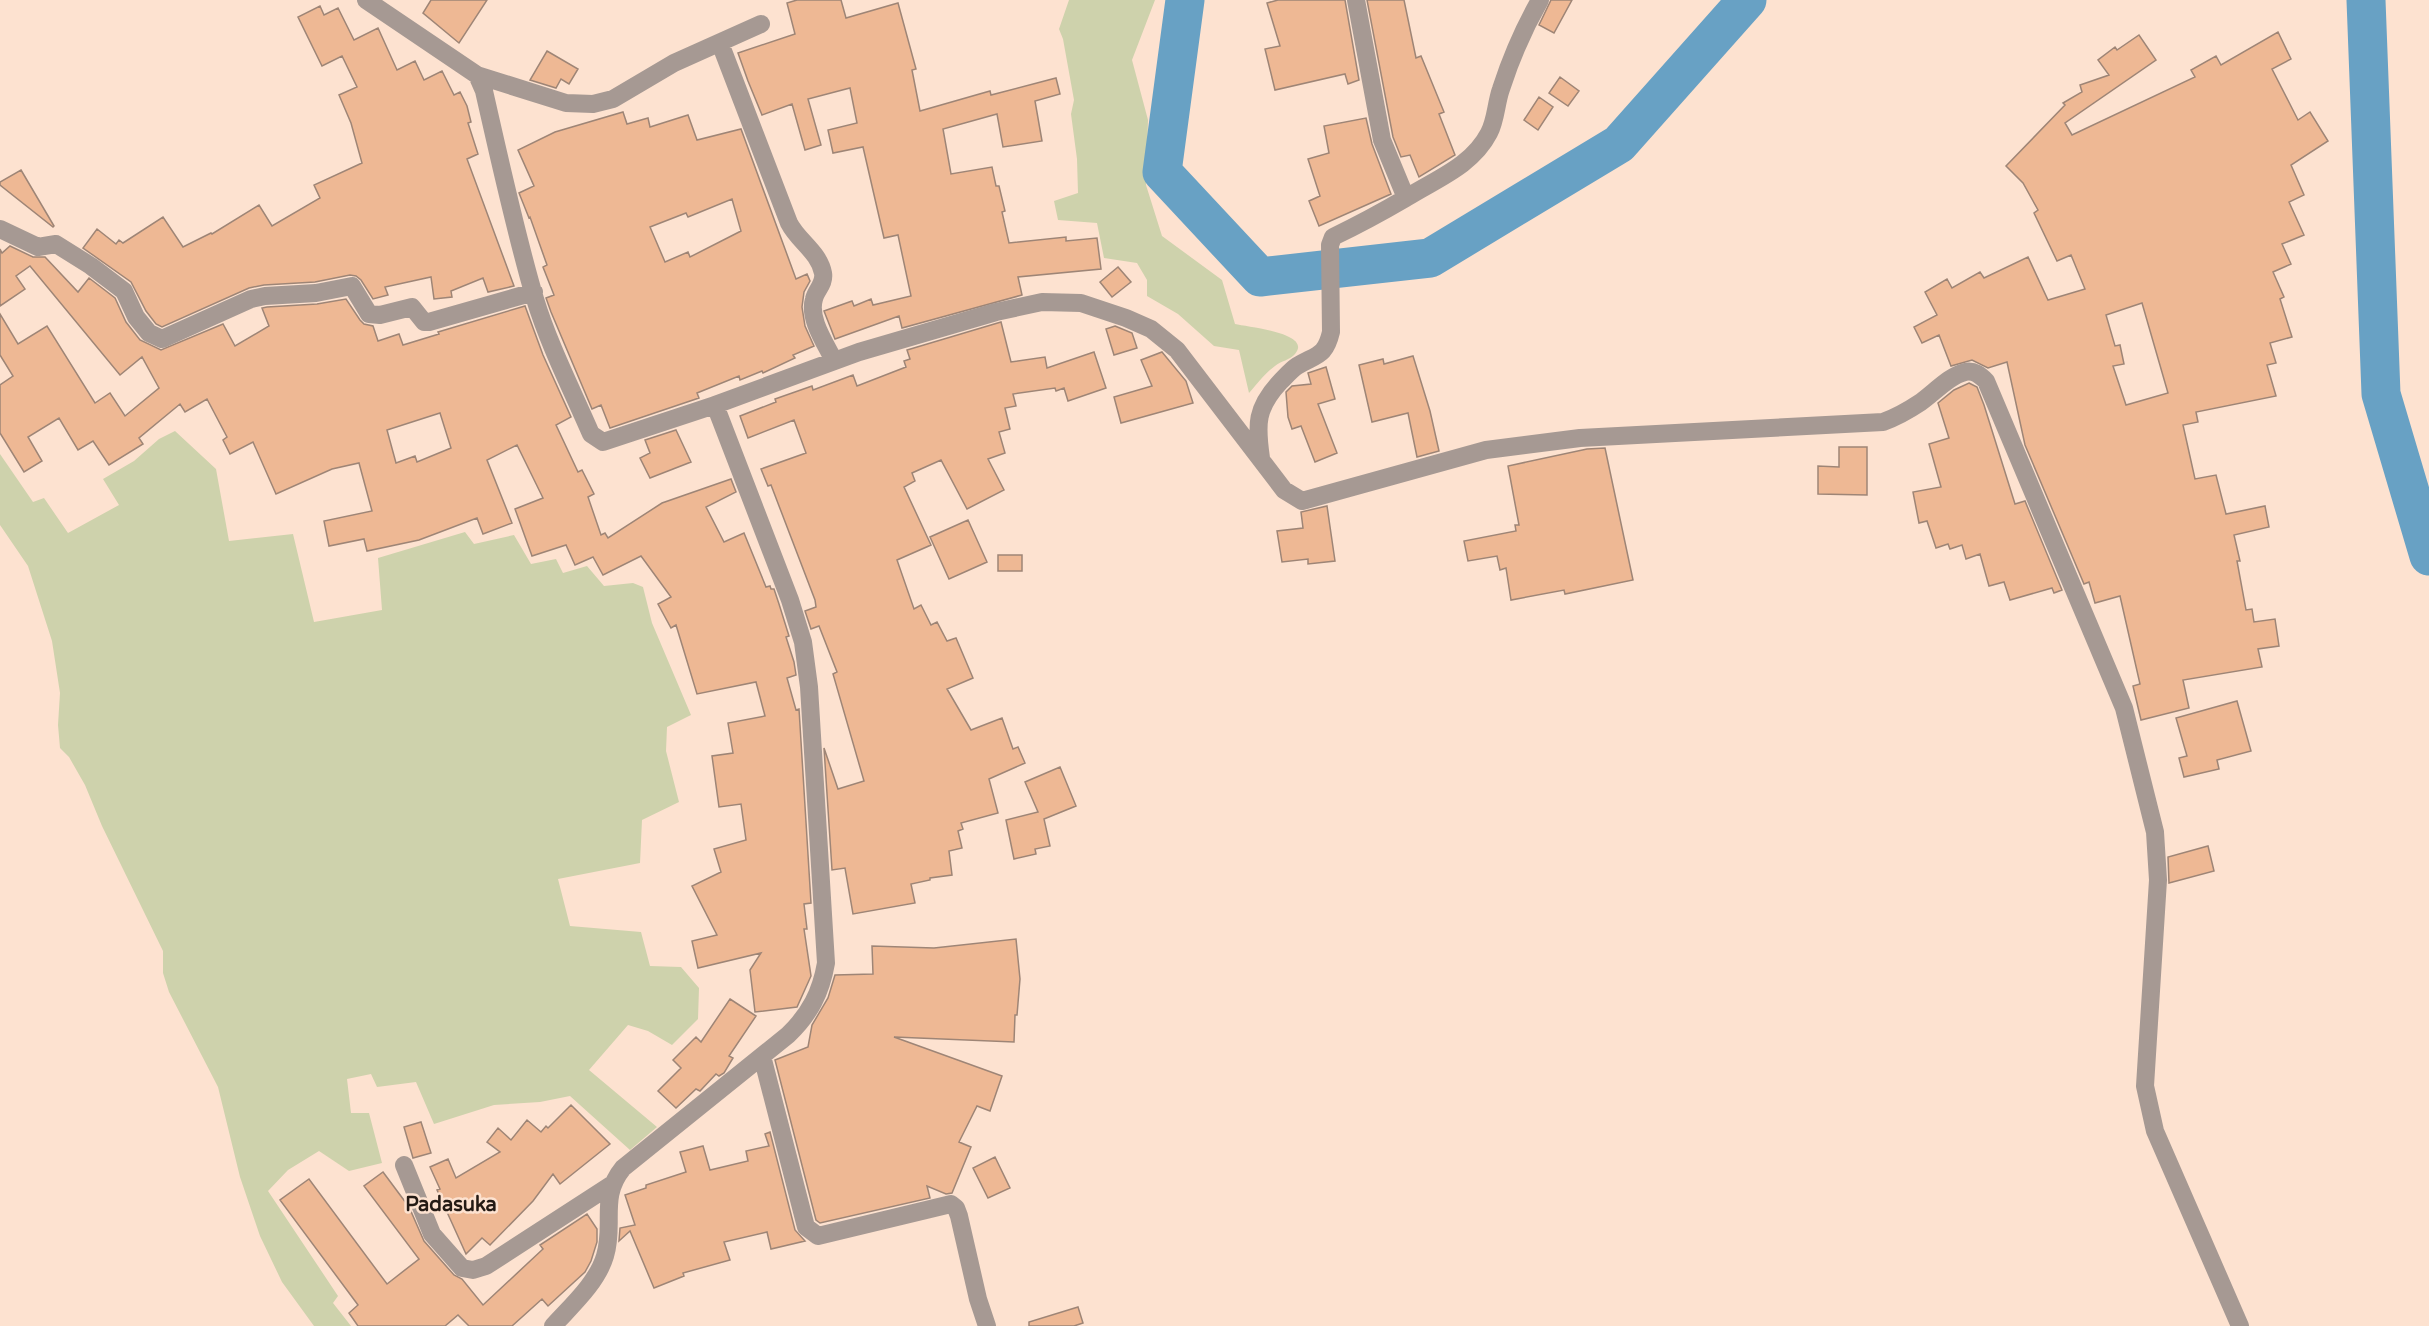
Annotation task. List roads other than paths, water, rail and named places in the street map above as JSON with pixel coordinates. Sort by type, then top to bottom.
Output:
[{"type":"street","points":[[366,0],[477,75],[566,103],[593,104],[613,99],[674,63],[761,24]]},
{"type":"street","points":[[1356,0],[1382,140],[1406,198]]},
{"type":"street","points":[[1262,460],[1257,433],[1262,404],[1292,370],[1328,346],[1331,332],[1330,245],[1333,237],[1388,210],[1463,164],[1478,148],[1490,132],[1501,89],[1525,27],[1540,0]]},
{"type":"street","points":[[720,43],[789,223],[820,264],[823,280],[814,297],[813,310],[815,320],[834,361]]},
{"type":"street","points":[[477,75],[484,91],[511,211],[546,329],[591,434],[603,442],[715,405],[834,361],[996,312],[1042,302],[1081,303],[1126,318],[1151,329],[1163,338],[1177,350],[1284,490],[1302,501],[1486,450],[1535,443],[1580,438],[1883,422],[1897,418],[1954,377],[1967,372],[1978,374],[1986,381],[2124,708],[2155,832],[2158,880],[2145,1086],[2155,1131],[2240,1326]]},
{"type":"street","points":[[0,229],[38,247],[45,248],[53,243],[91,266],[126,294],[136,317],[149,333],[162,339],[265,296],[316,293],[352,286],[369,314],[380,315],[412,307],[424,322],[429,322],[534,292]]},
{"type":"street","points":[[404,1164],[432,1234],[462,1268],[473,1270],[486,1266],[611,1185],[623,1168],[803,1021],[822,984],[826,963],[809,687],[803,642],[790,600],[715,405]]},
{"type":"street","points":[[762,1056],[806,1227],[818,1236],[947,1203],[954,1205],[959,1216],[978,1299],[987,1326]]},
{"type":"street","points":[[553,1326],[599,1272],[605,1258],[608,1245],[611,1185]]},
{"type":"waterway","points":[[1185,0],[1162,172],[1260,277],[1430,258],[1619,144],[1747,0]]},
{"type":"waterway","points":[[2366,0],[2381,394],[2429,556]]},
{"type":"district","name":"Padasuka","points":[[451,1205]]}]
